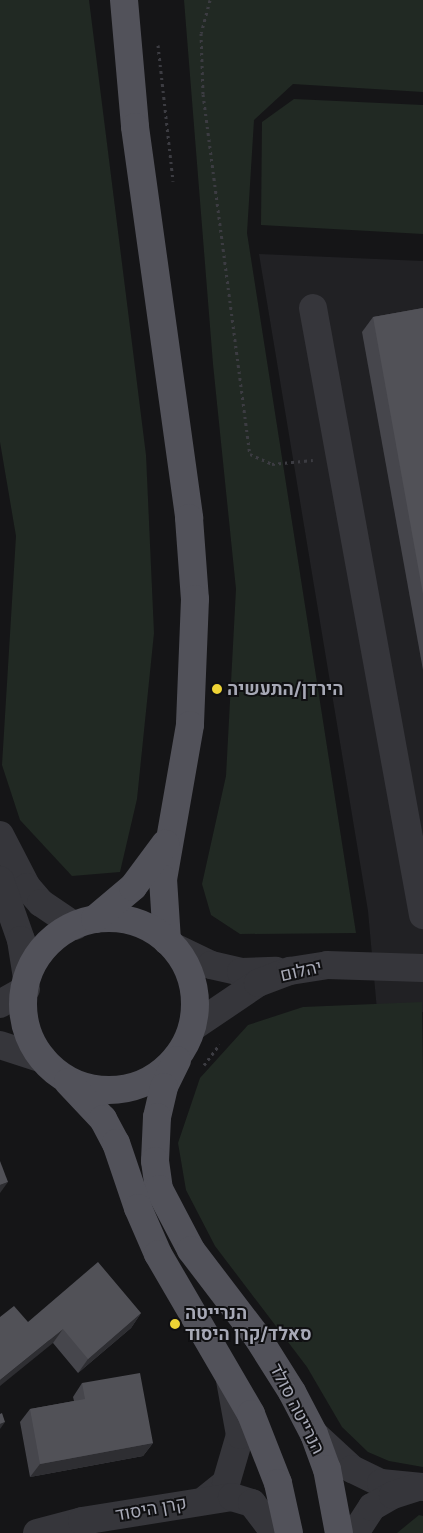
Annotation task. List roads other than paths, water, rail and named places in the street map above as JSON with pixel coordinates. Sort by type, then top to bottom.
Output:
[{"type":"main road","points":[[124,0],[135,127],[189,518],[195,599],[190,725],[183,783],[170,837],[163,880],[170,944]]},
{"type":"main road","points":[[170,837],[133,887],[85,922],[43,949],[26,983],[25,1023],[43,1059],[103,1119],[116,1143],[138,1208],[158,1254],[230,1378],[268,1454],[278,1483],[289,1533]]},
{"type":"main road","points":[[63,1077],[84,1087],[102,1091],[136,1087],[190,1062],[195,998],[192,981],[170,944],[152,929],[124,919],[85,922]]},
{"type":"main road","name":"הנרייטה סולד","points":[[190,1062],[164,1088],[157,1117],[154,1161],[160,1189],[191,1250],[258,1338],[314,1434],[327,1469],[339,1533]]},
{"type":"street","points":[[313,308],[340,456],[413,803],[423,915]]},
{"type":"street","points":[[0,835],[27,887],[41,903],[85,922]]},
{"type":"street","points":[[0,880],[21,940],[26,983],[0,1004]]},
{"type":"street","points":[[170,944],[211,965],[241,972],[290,971]]},
{"type":"street","name":"יהלום","points":[[192,1027],[258,983],[290,971],[327,965],[423,968]]},
{"type":"street","points":[[0,1045],[43,1059]]},
{"type":"street","name":"קרן היסוד","points":[[206,1499],[226,1483],[240,1435],[230,1378]]},
{"type":"street","points":[[314,1434],[352,1469],[381,1483],[421,1486]]},
{"type":"street","points":[[355,1533],[372,1507],[393,1495],[421,1486]]},
{"type":"street","name":"קרן היסוד","points":[[37,1533],[82,1521],[232,1496],[252,1503],[275,1533]]},
{"type":"place","name":"הירדן/התעשיה","points":[[217,689]]},
{"type":"place","name":"הנרייטה סאלד/קרן היסוד","points":[[175,1324]]}]
